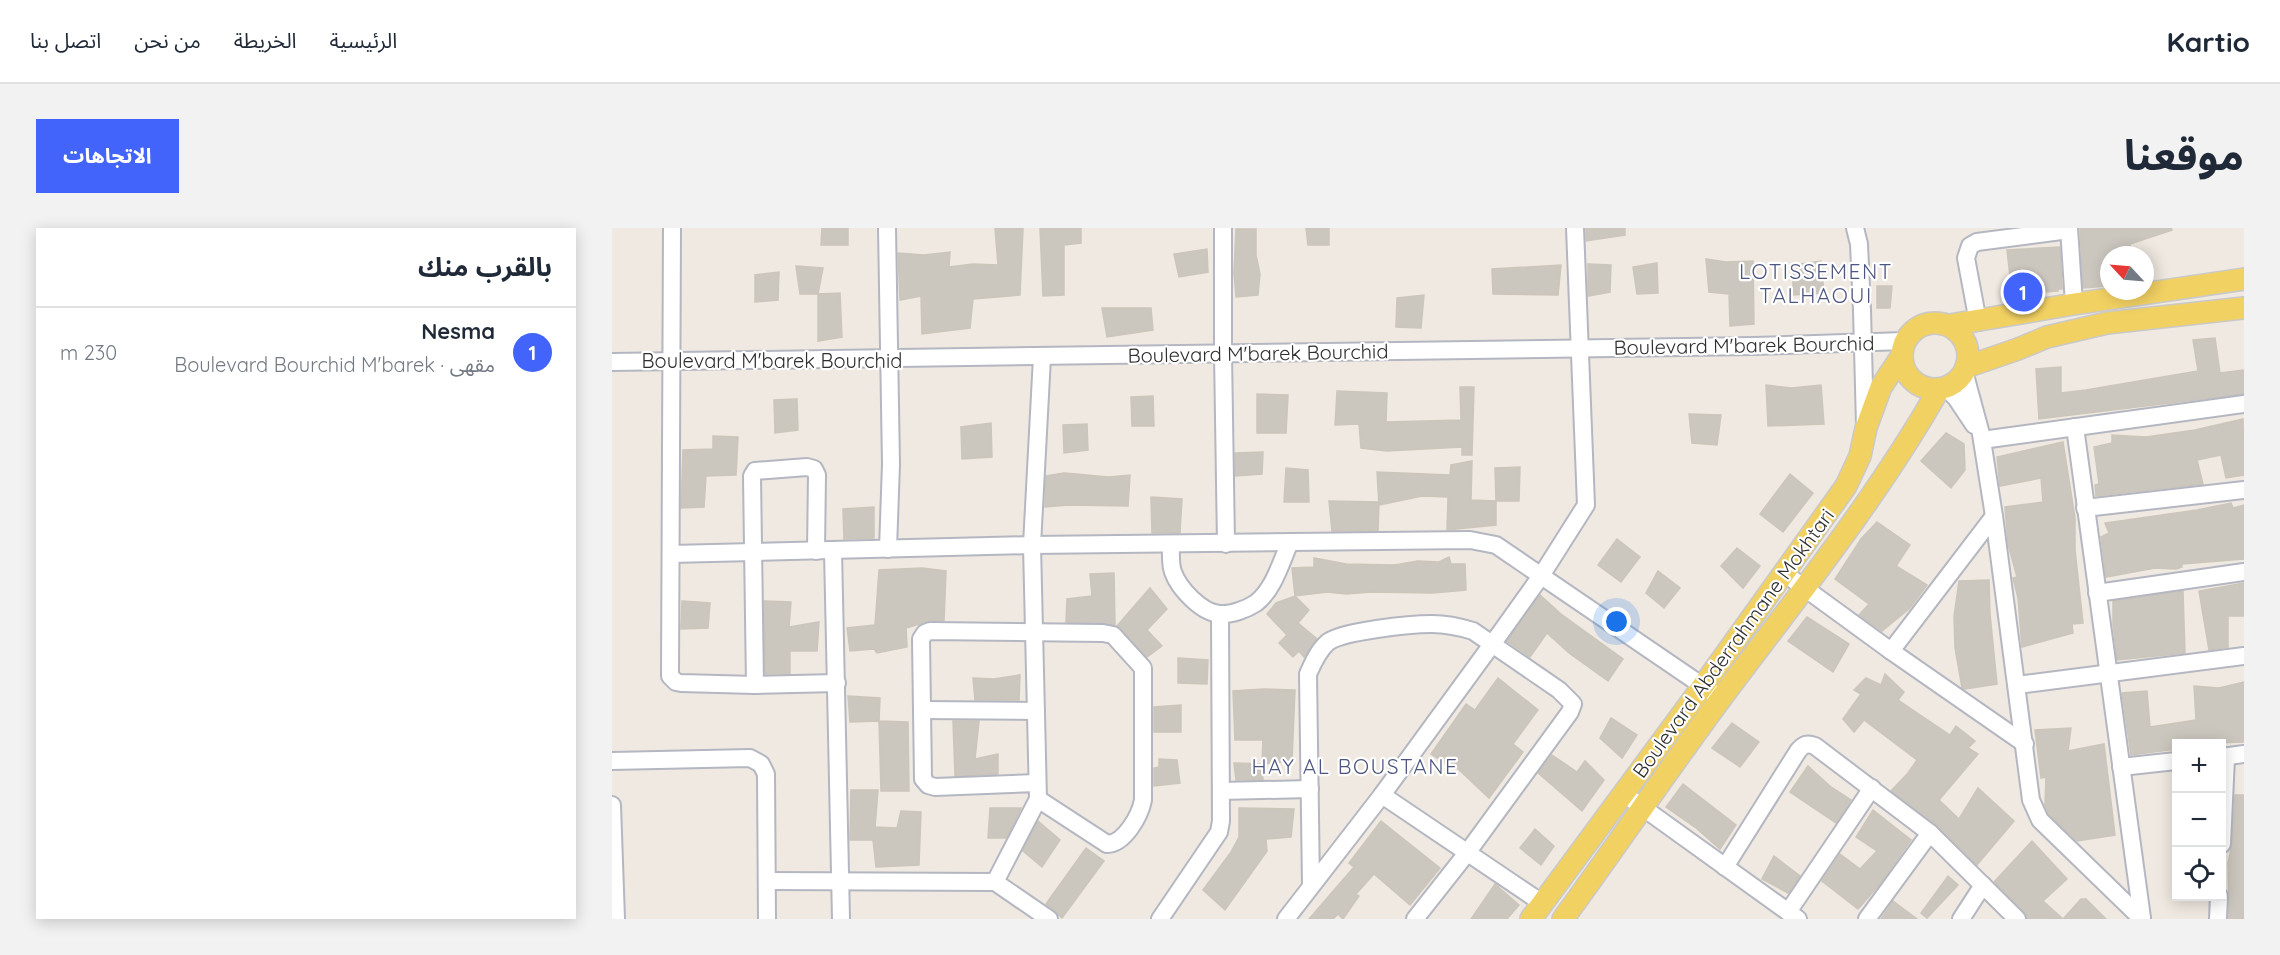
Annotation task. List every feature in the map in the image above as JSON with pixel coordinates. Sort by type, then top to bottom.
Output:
[{"type":"main road","points":[[2154,292],[2244,279]]},
{"type":"main road","points":[[1866,428],[1881,387],[1916,328],[1932,322],[1950,325],[1978,322],[2100,299]]},
{"type":"main road","points":[[2102,300],[2107,323]]},
{"type":"main road","points":[[1965,369],[2047,337],[2107,323],[2244,308]]},
{"type":"main road","points":[[1903,349],[1907,375],[1921,386],[1943,388],[1957,381],[1965,369],[1967,348],[1964,338],[1950,325]]},
{"type":"main road","name":"Boulevard Abderrahmane Mokhtari","points":[[1563,919],[1721,698],[1805,589],[1915,432],[1943,388]]},
{"type":"main road","name":"Boulevard Abderrahmane Mokhtari","points":[[1537,911],[1703,686],[1846,486],[1860,456],[1866,428]]},
{"type":"street","points":[[672,228],[672,679],[681,683],[755,685],[837,683]]},
{"type":"street","points":[[887,228],[890,359],[888,549]]},
{"type":"street","points":[[1224,228],[1226,544]]},
{"type":"street","points":[[1286,919],[1382,795],[1491,645],[1586,506],[1575,228]]},
{"type":"street","name":"Boulevard Abderrahmane Mokhtari","points":[[1856,228],[1866,428]]},
{"type":"street","points":[[1978,322],[1966,258],[1970,246],[1977,242],[2069,229],[2074,304]]},
{"type":"street","name":"Boulevard M'barek Bourchid","points":[[612,362],[1754,346],[1862,342],[1903,349]]},
{"type":"street","points":[[995,882],[1037,791],[1032,545],[1042,357]]},
{"type":"street","points":[[1965,369],[1981,437],[1994,516],[2031,800],[2040,820],[2142,919]]},
{"type":"street","points":[[1943,388],[1956,398],[1981,437]]},
{"type":"street","points":[[1981,437],[2244,404]]},
{"type":"street","points":[[2075,427],[2142,919]]},
{"type":"street","points":[[755,685],[753,473],[757,470],[807,467],[814,469],[817,475],[816,551]]},
{"type":"street","points":[[2085,508],[2244,490]]},
{"type":"street","points":[[1891,651],[1994,516]]},
{"type":"street","points":[[671,554],[1032,545],[1484,541],[1497,546],[1721,698]]},
{"type":"street","points":[[1171,544],[1173,571],[1182,589],[1197,604],[1220,615],[1240,611],[1256,602],[1268,590],[1290,542]]},
{"type":"street","points":[[833,551],[841,919]]},
{"type":"street","points":[[2097,593],[2244,572]]},
{"type":"street","points":[[1784,573],[2025,744]]},
{"type":"street","points":[[1160,919],[1219,832],[1221,791],[1220,615]]},
{"type":"street","points":[[1311,885],[1308,674],[1316,656],[1328,641],[1347,634],[1432,624],[1458,626],[1473,631],[1559,690],[1573,704],[1570,712],[1467,853],[1415,919]]},
{"type":"street","points":[[930,631],[1113,635],[1140,664],[1144,674],[1143,800],[1138,814],[1119,841],[1107,844],[1037,791],[928,785],[923,779],[923,710],[921,639],[925,633],[930,631]]},
{"type":"street","points":[[2017,685],[2244,657]]},
{"type":"street","points":[[923,710],[1036,711]]},
{"type":"street","points":[[1725,867],[1798,751],[1808,744],[1815,746],[1930,833],[2018,919]]},
{"type":"street","points":[[2226,757],[2244,754]]},
{"type":"street","points":[[612,761],[750,758],[761,764],[766,774],[767,919]]},
{"type":"street","points":[[2121,767],[2172,761]]},
{"type":"street","points":[[1624,794],[1793,915],[1872,788]]},
{"type":"street","points":[[1221,791],[1310,789]]},
{"type":"street","points":[[1382,795],[1467,853],[1537,911]]},
{"type":"street","points":[[612,805],[616,919]]},
{"type":"street","points":[[1867,919],[1930,833]]},
{"type":"street","points":[[767,881],[995,882],[1049,919]]},
{"type":"street","points":[[1961,919],[1983,885]]},
{"type":"street","points":[[2218,919],[2219,901]]},
{"type":"building","points":[[822,228],[848,228],[848,245],[821,245]]},
{"type":"building","points":[[995,228],[1023,228],[1020,295],[973,299],[970,328],[922,334],[921,296],[900,300],[898,253],[924,255],[950,252],[949,267],[973,264],[998,265]]},
{"type":"building","points":[[1040,228],[1081,228],[1081,243],[1064,245],[1064,295],[1043,296]]},
{"type":"building","points":[[1306,228],[1329,228],[1329,245],[1308,245]]},
{"type":"building","points":[[1586,228],[1625,228],[1625,235],[1586,241]]},
{"type":"building","points":[[2080,228],[2171,228],[2172,230],[2130,244],[2130,246],[2100,246],[2100,287],[2083,288]]},
{"type":"building","points":[[1236,229],[1256,229],[1256,255],[1260,274],[1258,295],[1236,297],[1234,273]]},
{"type":"building","points":[[2060,247],[2062,289],[2012,294],[2007,250]]},
{"type":"building","points":[[1207,249],[1208,272],[1179,277],[1174,254]]},
{"type":"building","points":[[1706,259],[1726,262],[1753,261],[1754,324],[1730,326],[1729,294],[1709,292]]},
{"type":"building","points":[[1821,261],[1824,293],[1793,295],[1793,265]]},
{"type":"building","points":[[1657,263],[1658,293],[1637,294],[1633,267]]},
{"type":"building","points":[[1588,264],[1611,265],[1610,292],[1588,296]]},
{"type":"building","points":[[1561,265],[1558,295],[1493,294],[1492,269]]},
{"type":"building","points":[[796,266],[823,268],[818,294],[800,294]]},
{"type":"building","points":[[779,272],[778,300],[755,302],[755,275]]},
{"type":"building","points":[[1877,286],[1892,286],[1890,308],[1877,308]]},
{"type":"building","points":[[840,293],[842,337],[818,341],[818,294]]},
{"type":"building","points":[[1424,295],[1421,328],[1396,327],[1397,298]]},
{"type":"building","points":[[1102,308],[1151,308],[1153,330],[1107,337]]},
{"type":"building","points":[[2215,338],[2220,373],[2244,370],[2244,394],[2039,419],[2036,369],[2061,367],[2061,393],[2198,371],[2193,340]]},
{"type":"building","points":[[1766,385],[1791,388],[1821,385],[1824,424],[1768,426]]},
{"type":"building","points":[[1460,387],[1474,387],[1472,455],[1462,455],[1462,447],[1387,451],[1361,448],[1359,424],[1335,425],[1337,391],[1387,393],[1386,422],[1461,420]]},
{"type":"building","points":[[1257,394],[1288,395],[1286,433],[1257,433]]},
{"type":"building","points":[[1153,396],[1154,426],[1132,426],[1131,397]]},
{"type":"building","points":[[797,399],[798,430],[775,433],[774,400]]},
{"type":"building","points":[[1689,414],[1721,415],[1717,445],[1692,443]]},
{"type":"building","points":[[2243,419],[2244,475],[2226,478],[2221,455],[2197,460],[2203,484],[2096,496],[2095,485],[2099,484],[2094,447],[2112,443],[2112,435],[2146,437],[2195,430]]},
{"type":"building","points":[[991,423],[992,457],[962,459],[961,427]]},
{"type":"building","points":[[1087,424],[1088,450],[1064,453],[1063,425]]},
{"type":"building","points":[[1946,433],[1964,444],[1965,470],[1951,488],[1921,461]]},
{"type":"building","points":[[713,436],[738,437],[736,475],[706,476],[704,507],[681,508],[683,450],[713,449]]},
{"type":"building","points":[[2063,442],[2075,518],[2075,550],[2083,623],[2072,624],[2073,633],[2022,647],[2018,598],[2013,578],[2017,577],[2008,544],[2005,507],[2043,502],[2041,478],[2000,486],[1997,457]]},
{"type":"building","points":[[1263,452],[1262,474],[1235,476],[1235,453]]},
{"type":"building","points":[[1472,461],[1471,500],[1496,501],[1496,525],[1447,530],[1448,497],[1422,496],[1379,505],[1377,472],[1450,475],[1451,465]]},
{"type":"building","points":[[1520,467],[1519,501],[1496,501],[1495,468]]},
{"type":"building","points":[[1286,468],[1308,470],[1309,502],[1284,502]]},
{"type":"building","points":[[1064,473],[1109,477],[1130,475],[1128,506],[1045,507],[1046,476]]},
{"type":"building","points":[[1790,474],[1813,493],[1783,532],[1760,514]]},
{"type":"building","points":[[1151,497],[1182,499],[1180,533],[1152,533]]},
{"type":"building","points":[[1329,501],[1379,502],[1378,531],[1332,531]]},
{"type":"building","points":[[2231,503],[2233,508],[2244,505],[2244,559],[2182,564],[2182,567],[2176,569],[2155,568],[2106,577],[2101,537],[2109,533],[2105,523]]},
{"type":"building","points":[[874,507],[874,538],[844,539],[843,509]]},
{"type":"building","points":[[1877,522],[1910,545],[1896,566],[1927,585],[1910,608],[1882,631],[1859,615],[1869,604],[1835,579],[1861,539]]},
{"type":"building","points":[[1617,539],[1640,557],[1621,582],[1598,565]]},
{"type":"building","points":[[1737,548],[1760,566],[1743,588],[1721,566]]},
{"type":"building","points":[[1449,557],[1451,564],[1465,564],[1466,590],[1433,593],[1346,594],[1327,592],[1295,596],[1292,568],[1314,567],[1314,558],[1346,564],[1395,565],[1418,561],[1439,562]]},
{"type":"building","points":[[922,568],[946,571],[944,621],[930,621],[906,628],[907,647],[877,653],[874,649],[850,651],[847,628],[875,625],[879,570]]},
{"type":"building","points":[[1658,571],[1680,588],[1664,608],[1646,593]]},
{"type":"building","points":[[1114,573],[1115,625],[1066,622],[1067,599],[1092,596],[1090,574]]},
{"type":"building","points":[[1989,580],[1997,684],[1965,689],[1962,688],[1955,648],[1954,617],[1959,581]]},
{"type":"building","points":[[2244,583],[2244,616],[2228,616],[2228,647],[2209,650],[2199,591]]},
{"type":"building","points":[[1150,588],[1167,609],[1147,630],[1162,646],[1147,657],[1117,626]]},
{"type":"building","points":[[2183,591],[2185,653],[2117,660],[2113,601]]},
{"type":"building","points":[[1540,595],[1561,614],[1623,659],[1608,681],[1569,653],[1547,633],[1530,657],[1507,641]]},
{"type":"building","points":[[1295,596],[1309,610],[1298,623],[1317,639],[1304,657],[1299,651],[1293,657],[1279,643],[1287,635],[1267,614],[1276,603]]},
{"type":"building","points":[[682,601],[710,603],[708,628],[681,629]]},
{"type":"building","points":[[764,601],[791,602],[789,627],[819,622],[817,651],[790,651],[790,674],[765,674]]},
{"type":"building","points":[[1807,617],[1849,644],[1833,672],[1788,641]]},
{"type":"building","points":[[1178,658],[1208,660],[1207,684],[1178,683]]},
{"type":"building","points":[[1885,674],[1904,692],[1898,700],[1950,735],[1956,726],[1975,741],[1968,748],[1978,754],[1939,800],[1959,819],[1978,788],[2014,821],[1977,865],[1936,825],[1891,791],[1917,760],[1864,720],[1854,732],[1843,719],[1861,694],[1854,690],[1866,678],[1881,685]]},
{"type":"building","points":[[1020,675],[1019,700],[975,700],[973,678],[994,679]]},
{"type":"building","points":[[1498,678],[1538,710],[1513,744],[1523,752],[1489,798],[1455,766],[1452,768],[1431,754],[1466,704],[1475,710]]},
{"type":"building","points":[[2244,682],[2244,742],[2226,743],[2226,739],[2172,739],[2172,750],[2131,755],[2122,693],[2147,691],[2150,727],[2196,720],[2194,686],[2219,688]]},
{"type":"building","points":[[1295,690],[1292,761],[1262,764],[1263,740],[1235,740],[1233,691]]},
{"type":"building","points":[[848,696],[880,698],[879,721],[850,722]]},
{"type":"building","points":[[1181,705],[1181,732],[1154,732],[1154,707]]},
{"type":"building","points":[[1611,718],[1637,735],[1622,758],[1600,738]]},
{"type":"building","points":[[879,721],[908,722],[909,791],[881,791]]},
{"type":"building","points":[[953,721],[979,721],[975,759],[998,754],[998,774],[955,776]]},
{"type":"building","points":[[1732,723],[1759,742],[1740,767],[1712,748]]},
{"type":"building","points":[[2071,728],[2068,751],[2104,744],[2115,835],[2077,841],[2049,814],[2045,805],[2046,777],[2041,778],[2035,730]]},
{"type":"building","points":[[1552,755],[1577,772],[1585,761],[1604,780],[1582,811],[1538,773]]},
{"type":"building","points":[[1159,759],[1177,760],[1180,783],[1154,786],[1154,768],[1159,767]]},
{"type":"building","points":[[1234,763],[1262,764],[1263,780],[1236,780]]},
{"type":"building","points":[[1808,766],[1831,787],[1851,800],[1836,823],[1790,792]]},
{"type":"building","points":[[1683,784],[1736,825],[1720,849],[1696,828],[1666,807]]},
{"type":"building","points":[[851,790],[878,790],[875,827],[897,828],[901,811],[921,812],[919,865],[876,867],[873,840],[850,840]]},
{"type":"building","points":[[2235,795],[2244,795],[2244,919],[2229,919],[2228,863],[2232,844]]},
{"type":"building","points":[[990,808],[1021,808],[1006,838],[988,838]]},
{"type":"building","points":[[1239,808],[1294,809],[1291,837],[1266,839],[1267,851],[1225,910],[1203,890],[1231,852],[1239,837]]},
{"type":"building","points":[[1873,810],[1911,840],[1879,885],[1858,909],[1822,881],[1840,854],[1860,869],[1877,851],[1856,837]]},
{"type":"building","points":[[1038,821],[1060,840],[1042,867],[1023,851]]},
{"type":"building","points":[[1381,821],[1440,868],[1410,905],[1374,874],[1356,894],[1359,896],[1343,919],[1338,914],[1333,919],[1309,919],[1354,867],[1349,863]]},
{"type":"building","points":[[1535,829],[1554,846],[1541,865],[1520,848]]},
{"type":"building","points":[[2032,841],[2067,879],[2043,901],[2063,919],[2027,919],[2024,912],[1994,882]]},
{"type":"building","points":[[1086,848],[1104,861],[1062,918],[1046,904]]},
{"type":"building","points":[[1774,856],[1800,876],[1788,893],[1762,879]]},
{"type":"building","points":[[1948,876],[1958,885],[1927,918],[1921,913]]},
{"type":"building","points":[[1495,884],[1519,905],[1507,919],[1471,919]]},
{"type":"building","points":[[2081,899],[2086,899],[2106,919],[2063,919]]},
{"type":"building","points":[[1893,901],[1917,919],[1881,919]]},
{"type":"place","name":"Nesma","points":[[2023,292]]},
{"type":"district","name":"LOTISSEMENT TALHAOUI","points":[[1816,283]]},
{"type":"district","name":"HAY AL BOUSTANE","points":[[1355,766]]}]
